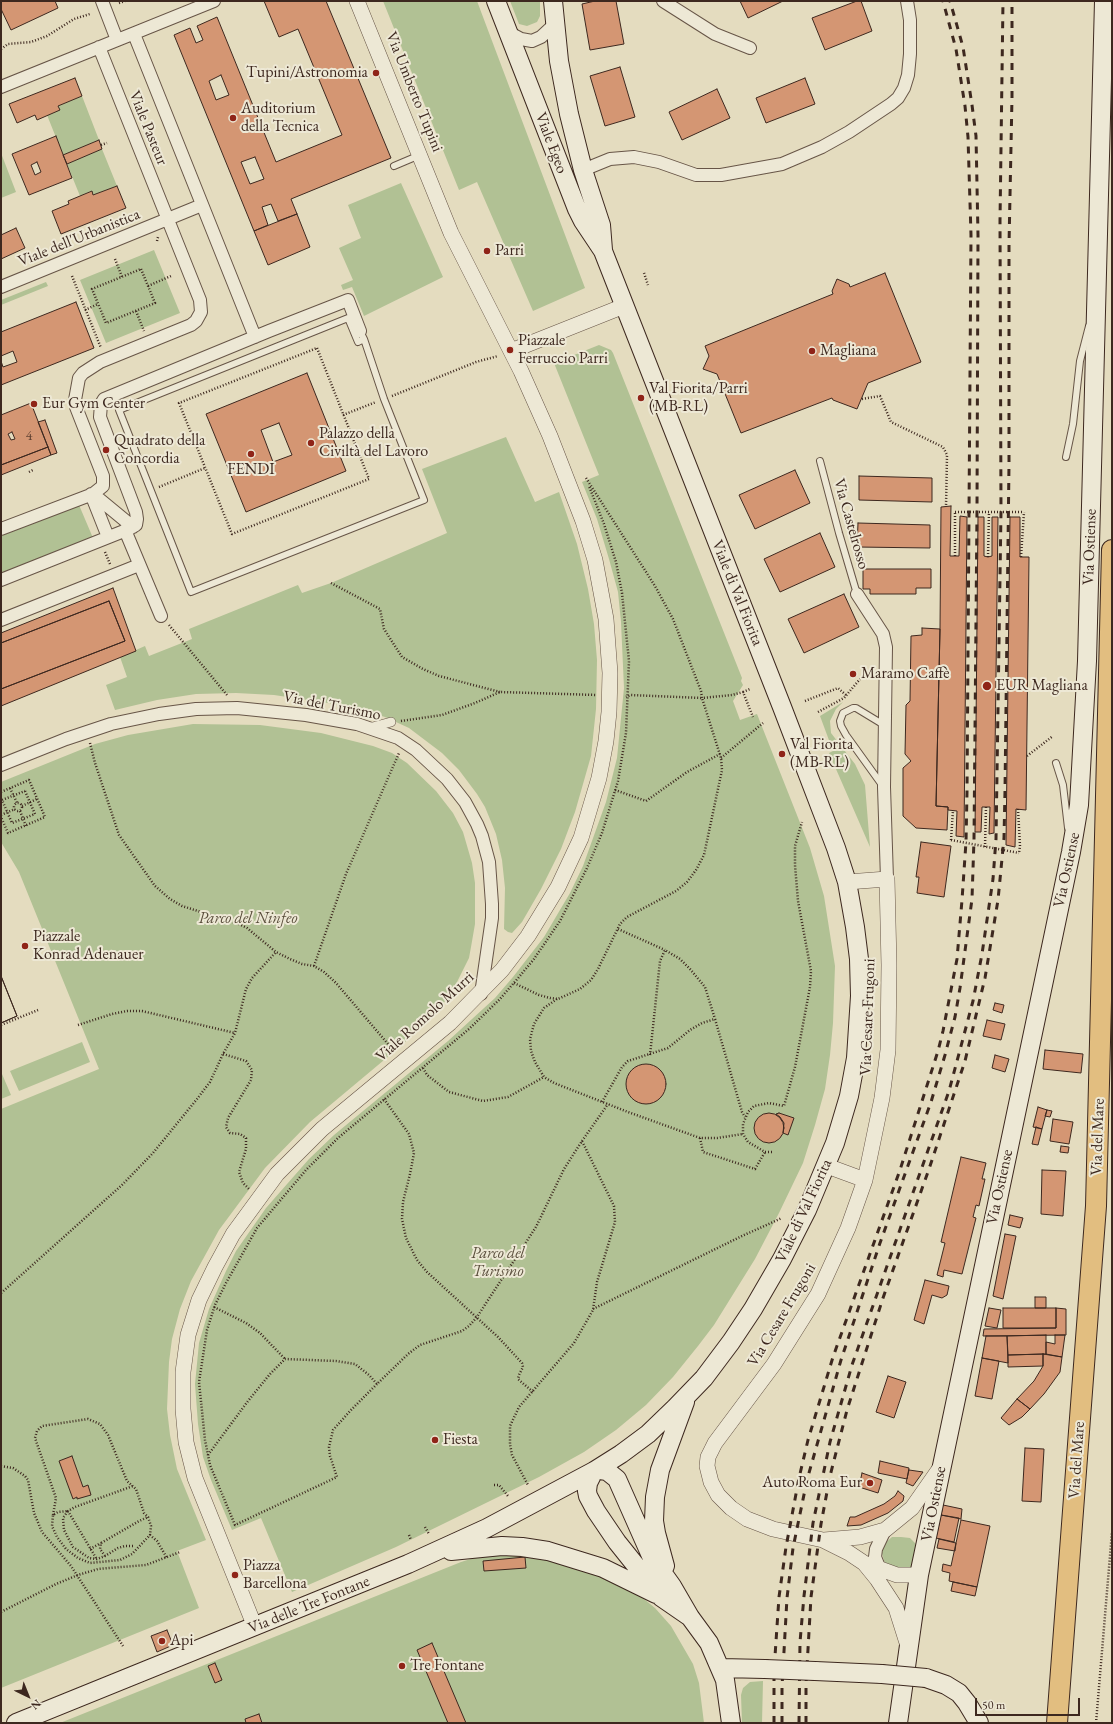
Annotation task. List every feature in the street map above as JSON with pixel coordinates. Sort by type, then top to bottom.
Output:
[{"type":"main road","name":"Viale Egeo","points":[[496,1],[577,209],[583,221],[603,251],[624,306]]},
{"type":"main road","name":"Viale Egeo","points":[[553,1],[555,24],[569,114],[583,170],[601,225],[603,251]]},
{"type":"main road","points":[[1098,1],[1103,22]]},
{"type":"main road","name":"Via Ostiense","points":[[898,1723],[919,1575],[1071,852],[1079,805],[1087,662],[1104,1]]},
{"type":"main road","name":"Viale di Val Fiorita","points":[[594,1471],[637,1442],[687,1396],[722,1355],[765,1290],[795,1236],[827,1166],[849,1096],[859,1028],[859,959],[847,882],[829,829],[782,707],[624,306]]},
{"type":"main road","name":"Via del Mare","points":[[1057,1723],[1096,1206],[1109,796],[1112,550]]},
{"type":"main road","points":[[666,1591],[654,1521],[655,1497],[660,1470],[687,1396]]},
{"type":"main road","points":[[666,1591],[617,1479],[607,1471],[594,1471],[588,1483],[587,1491],[594,1507],[617,1542],[666,1591],[705,1636],[721,1668],[728,1693],[731,1723]]},
{"type":"main road","name":"Via delle Tre Fontane","points":[[16,1723],[256,1627],[436,1552],[526,1508],[594,1471]]},
{"type":"main road","points":[[436,1552],[502,1546],[539,1549],[603,1568],[666,1591]]},
{"type":"main road","points":[[721,1668],[882,1674],[926,1678],[946,1685],[958,1694],[967,1703],[979,1723]]},
{"type":"street","points":[[102,1],[117,40]]},
{"type":"street","points":[[1,87],[214,1]]},
{"type":"street","name":"Via Umberto Tupini","points":[[357,1],[451,233],[511,352]]},
{"type":"street","points":[[663,1],[715,34],[750,48]]},
{"type":"street","points":[[583,170],[610,159],[634,157],[659,162],[696,175],[722,175],[782,164],[805,156],[849,132],[898,98],[904,88],[908,75],[910,54],[910,20],[907,1]]},
{"type":"street","points":[[508,32],[521,39],[532,40],[542,37],[555,24]]},
{"type":"street","name":"Viale Pasteur","points":[[134,34],[255,337]]},
{"type":"street","name":"Viale Pasteur","points":[[92,494],[102,488],[104,479],[76,408],[75,392],[80,378],[89,368],[100,362],[191,325],[200,316],[202,306],[99,48]]},
{"type":"street","points":[[168,220],[202,205]]},
{"type":"street","name":"Viale dell'Urbanistica","points":[[1,287],[168,220]]},
{"type":"street","points":[[1,580],[129,529],[137,522],[137,515],[101,422],[100,413],[102,402],[108,397],[348,300],[362,335]]},
{"type":"street","points":[[511,352],[624,306]]},
{"type":"street","name":"Viale Romolo Murri","points":[[256,1627],[195,1478],[184,1427],[182,1394],[184,1358],[188,1335],[200,1300],[215,1267],[247,1214],[269,1184],[295,1156],[356,1100],[450,1023],[502,970],[528,936],[558,887],[583,831],[595,793],[604,755],[610,696],[606,619],[601,584],[594,555],[550,436],[511,352]]},
{"type":"street","points":[[92,494],[129,529],[139,565],[161,616]]},
{"type":"street","points":[[1,529],[92,494]]},
{"type":"street","points":[[92,494],[108,537]]},
{"type":"street","points":[[1,620],[139,565]]},
{"type":"street","points":[[847,882],[887,879],[884,787],[885,642],[883,634],[857,594]]},
{"type":"street","name":"Via del Turismo","points":[[1,765],[66,739],[127,720],[196,709],[237,708],[306,715],[369,728],[398,738],[424,756],[447,779],[465,802],[477,824],[489,862],[492,890],[492,918],[480,994]]},
{"type":"street","points":[[369,728],[391,722]]},
{"type":"street","name":"Via Cesare Frugoni","points":[[823,1540],[760,1525],[736,1512],[721,1499],[714,1490],[708,1472],[707,1460],[715,1444],[781,1355],[818,1294],[848,1228],[865,1180],[882,1098],[888,1050],[889,965],[887,879]]},
{"type":"street","points":[[827,1166],[865,1180]]},
{"type":"street","points":[[823,1540],[860,1537],[885,1530],[912,1508],[941,1467]]},
{"type":"street","points":[[879,1567],[875,1557],[876,1548],[885,1530]]},
{"type":"street","points":[[823,1540],[849,1553],[864,1563],[877,1579],[896,1608],[908,1646]]},
{"type":"street","points":[[864,1563],[879,1567],[897,1575],[919,1575]]},
{"type":"lane","points":[[394,166],[420,155]]},
{"type":"lane","points":[[1066,457],[1073,424],[1082,353],[1097,298]]},
{"type":"lane","points":[[348,318],[358,342],[362,335],[384,399],[424,500],[191,592],[119,410],[348,318]]},
{"type":"lane","name":"Via Castelrosso","points":[[820,461],[857,594]]},
{"type":"lane","points":[[884,725],[856,708],[843,713],[840,721],[846,735],[884,787]]},
{"type":"lane","points":[[1056,763],[1063,785],[1071,852]]},
{"type":"path","points":[[119,3],[125,1]]},
{"type":"path","points":[[1,49],[8,44],[31,42],[47,36],[74,19],[90,14]]},
{"type":"path","points":[[101,145],[107,143]]},
{"type":"path","points":[[156,242],[158,237]]},
{"type":"path","points":[[115,258],[122,277]]},
{"type":"path","points":[[141,269],[148,286],[155,303],[106,323],[92,289],[141,269]]},
{"type":"path","points":[[644,273],[648,285]]},
{"type":"path","points":[[72,276],[101,348]]},
{"type":"path","points":[[148,286],[171,276]]},
{"type":"path","points":[[85,310],[98,304]]},
{"type":"path","points":[[136,311],[143,327]]},
{"type":"path","points":[[317,348],[369,479],[232,534],[205,468],[179,403],[317,348]]},
{"type":"path","points":[[394,395],[476,362],[511,352]]},
{"type":"path","points":[[862,399],[880,396],[891,422],[943,447],[947,455],[946,506]]},
{"type":"path","points":[[343,415],[374,403]]},
{"type":"path","points":[[161,486],[205,468]]},
{"type":"path","points":[[29,472],[33,470]]},
{"type":"path","points":[[586,478],[604,524],[616,562],[622,594],[629,661],[626,733],[615,790],[594,854],[575,894],[547,941],[514,983],[485,1014],[423,1068],[338,1138],[281,1198],[245,1246],[214,1307],[203,1354],[199,1382],[208,1456],[219,1488],[235,1525],[337,1477],[330,1456],[329,1447],[333,1430],[338,1423],[408,1354],[420,1345],[462,1331],[477,1317],[536,1227],[564,1169],[608,1104]]},
{"type":"path","points":[[590,486],[659,593],[673,619],[701,691],[721,756],[722,770],[720,787],[704,855],[696,870],[687,882],[676,891],[627,916],[618,929],[591,980],[580,989],[558,998],[544,1008],[538,1016],[530,1039],[531,1051],[535,1062],[544,1077],[554,1083],[602,1102],[700,1138],[717,1138],[744,1134]]},
{"type":"path","points":[[955,556],[955,512],[1024,512],[1021,557]]},
{"type":"path","points":[[988,557],[989,512]]},
{"type":"path","points":[[105,552],[113,570]]},
{"type":"path","points":[[331,583],[380,608],[384,629],[402,658],[439,676],[500,692],[599,696]]},
{"type":"path","points":[[161,616],[237,708]]},
{"type":"path","points":[[818,712],[844,698],[860,679],[874,677]]},
{"type":"path","points":[[805,701],[838,688],[846,695]]},
{"type":"path","points":[[627,698],[631,695],[702,698],[732,696],[750,689]]},
{"type":"path","points":[[391,722],[442,715],[500,692]]},
{"type":"path","points":[[743,692],[753,717]]},
{"type":"path","points":[[615,790],[646,801],[687,772],[721,756],[763,723]]},
{"type":"path","points":[[1027,756],[1053,736]]},
{"type":"path","points":[[90,742],[95,763],[119,835],[155,886],[170,899],[182,906],[239,924],[247,928],[276,952],[302,964],[314,966],[324,972],[336,983],[395,1052]]},
{"type":"path","points":[[314,966],[346,874],[399,753]]},
{"type":"path","points":[[1,792],[29,780],[45,817],[26,826],[8,833],[1,816],[15,809],[20,811],[26,826]]},
{"type":"path","points":[[10,788],[17,803],[22,806]]},
{"type":"path","points":[[25,791],[30,802],[35,814],[12,823],[2,800],[25,791]]},
{"type":"path","points":[[20,811],[22,806],[37,799]]},
{"type":"path","points":[[15,809],[14,806],[17,803]]},
{"type":"path","points":[[985,847],[986,807]]},
{"type":"path","points":[[953,810],[952,840],[1019,853],[1018,810]]},
{"type":"path","points":[[744,1117],[754,1106],[761,1104],[769,1103],[784,1106],[795,1067],[810,987],[811,971],[798,901],[795,865],[795,846],[802,822]]},
{"type":"path","points":[[618,929],[665,950],[690,969],[705,987],[744,1117],[744,1134],[748,1142],[765,1152],[772,1152]]},
{"type":"path","points":[[650,1056],[660,961],[665,950]]},
{"type":"path","points":[[1,1293],[122,1185],[153,1153],[210,1082],[223,1054],[236,1033],[246,989],[252,978],[276,952]]},
{"type":"path","points":[[514,983],[539,995],[558,998]]},
{"type":"path","points":[[1,1025],[38,1010]]},
{"type":"path","points":[[78,1025],[112,1014],[127,1011],[142,1011],[236,1033]]},
{"type":"path","points":[[602,1102],[622,1067],[632,1060],[650,1056],[668,1048],[690,1030],[702,1023],[715,1019]]},
{"type":"path","points":[[223,1054],[246,1061],[252,1070],[251,1080],[228,1118],[226,1127],[230,1133],[240,1134],[246,1138],[246,1149],[239,1172],[243,1183],[250,1190]]},
{"type":"path","points":[[423,1068],[427,1075],[449,1092],[483,1101],[508,1097],[544,1077]]},
{"type":"path","points":[[384,1099],[409,1134],[414,1153],[403,1202],[402,1219],[406,1238],[417,1260],[427,1272],[477,1317],[522,1363],[523,1367],[518,1378],[533,1392]]},
{"type":"path","points":[[700,1138],[703,1152],[755,1169],[765,1152]]},
{"type":"path","points":[[528,1485],[512,1455],[510,1426],[519,1407],[574,1343],[593,1310],[597,1282],[616,1215],[606,1186],[582,1141]]},
{"type":"path","points":[[593,1310],[742,1236],[782,1218]]},
{"type":"path","points":[[214,1307],[260,1333],[286,1359],[336,1361],[355,1364],[366,1372],[377,1384]]},
{"type":"path","points":[[208,1456],[248,1401],[270,1374],[286,1359]]},
{"type":"path","points":[[88,1419],[100,1424],[108,1435],[127,1481],[133,1486],[136,1489],[144,1513],[148,1517],[151,1526],[150,1535],[132,1554],[120,1560],[90,1563],[78,1558],[66,1549],[57,1537],[52,1526],[56,1498],[35,1438],[37,1431],[42,1426],[88,1419]]},
{"type":"path","points":[[1,1466],[13,1468],[25,1476],[28,1480],[34,1513],[42,1532],[78,1576],[123,1646]]},
{"type":"path","points":[[494,1485],[499,1484],[508,1496]]},
{"type":"path","points":[[53,1515],[58,1512],[68,1511],[75,1507],[133,1486]]},
{"type":"path","points":[[68,1511],[90,1549],[97,1558]]},
{"type":"path","points":[[68,1511],[63,1518],[64,1530],[73,1547],[81,1554],[89,1558],[97,1558],[105,1556],[118,1548],[134,1546]]},
{"type":"path","points":[[90,1549],[148,1517]]},
{"type":"path","points":[[425,1527],[429,1534]]},
{"type":"path","points":[[1096,1723],[1112,1532]]},
{"type":"path","points":[[150,1535],[157,1541],[167,1558]]},
{"type":"path","points":[[409,1535],[411,1540]]},
{"type":"path","points":[[102,1543],[100,1549],[105,1556]]},
{"type":"path","points":[[1,1612],[56,1584],[98,1569],[146,1565],[180,1552]]},
{"type":"green space","points":[[383,1],[477,1],[585,288],[533,311],[477,182],[459,190]]},
{"type":"green space","points":[[510,1],[540,1],[540,16],[537,22],[527,26],[519,24]]},
{"type":"green space","points":[[82,96],[99,140],[63,155],[47,115],[59,110],[58,106]]},
{"type":"green space","points":[[102,149],[117,186],[93,195],[91,191],[80,196],[67,164]]},
{"type":"green space","points":[[1,153],[16,192],[1,198]]},
{"type":"green space","points":[[401,183],[443,277],[364,316],[352,287],[343,290],[341,285],[353,280],[339,248],[361,238],[348,205]]},
{"type":"green space","points":[[154,250],[180,313],[106,343],[80,280]]},
{"type":"green space","points":[[46,282],[48,286],[1,305],[1,300]]},
{"type":"green space","name":"Parco del Turismo","points":[[599,345],[611,350],[613,353],[742,678],[741,681],[743,685],[733,701],[740,720],[757,714],[810,848],[824,896],[835,966],[833,1023],[825,1089],[803,1163],[755,1259],[714,1325],[673,1377],[646,1405],[616,1430],[584,1452],[539,1477],[396,1547],[292,1592],[261,1518],[232,1530],[211,1480],[203,1457],[198,1424],[195,1384],[199,1343],[209,1309],[226,1271],[236,1251],[266,1208],[309,1159],[334,1135],[448,1041],[495,998],[544,937],[570,893],[583,866],[606,802],[617,758],[624,688],[621,622],[618,592],[609,559],[597,519],[582,482],[599,475],[554,363]]},
{"type":"green space","points":[[506,437],[535,502],[559,492],[577,544],[588,589],[594,624],[597,660],[596,709],[591,756],[575,812],[561,849],[541,889],[522,922],[512,933],[504,929],[505,888],[502,860],[496,834],[485,807],[459,770],[442,753],[409,728],[385,717],[362,710],[341,705],[274,695],[236,693],[196,694],[157,700],[115,710],[106,685],[127,677],[120,657],[145,646],[149,656],[192,639],[189,629],[298,585],[302,593],[331,583],[447,533],[422,469]]},
{"type":"green space","points":[[79,505],[93,538],[1,574],[1,536]]},
{"type":"green space","points":[[843,702],[836,709],[830,721],[831,733],[855,764],[865,785],[870,847],[829,753],[833,751],[820,716]]},
{"type":"green space","name":"Parco del Ninfeo","points":[[193,724],[260,725],[321,733],[373,746],[392,753],[407,763],[436,791],[453,813],[463,832],[472,863],[475,883],[475,924],[469,958],[446,1000],[434,1014],[402,1045],[310,1122],[265,1168],[219,1230],[191,1281],[180,1309],[172,1339],[169,1362],[167,1409],[170,1435],[177,1469],[206,1540],[177,1551],[199,1608],[1,1688],[1,1109],[99,1069],[19,872],[1,842],[1,782],[95,744],[128,735]]},
{"type":"green space","points":[[82,1042],[90,1062],[19,1091],[10,1071]]},
{"type":"green space","points":[[2,1074],[11,1095],[1,1099],[1,1075]]},
{"type":"green space","points":[[892,1537],[910,1538],[916,1544],[911,1567],[908,1570],[887,1565],[884,1561],[882,1553],[883,1548],[885,1543]]},
{"type":"green space","points":[[506,1554],[562,1560],[633,1590],[655,1608],[671,1626],[693,1664],[699,1683],[704,1723],[60,1723],[461,1562],[477,1557]]},
{"type":"green space","points":[[763,1681],[762,1723],[742,1723],[741,1695],[743,1688],[750,1682]]},
{"type":"building","points":[[1,1],[55,1],[58,8],[11,30],[1,9]]},
{"type":"building","name":"Auditorium della Tecnica","points":[[264,1],[326,1],[391,158],[291,199],[297,214],[278,221],[271,204],[262,207],[268,225],[254,231],[174,35],[190,28],[196,43],[203,40],[197,26],[217,17],[276,162],[342,135],[298,29],[279,37]],"holes":[[[221,75],[229,95],[216,100],[209,81]],[[255,157],[264,179],[250,184],[241,162]]]},
{"type":"building","points":[[595,1],[616,1],[624,44],[590,50],[582,4]]},
{"type":"building","points":[[740,1],[783,1],[748,18]]},
{"type":"building","points":[[857,1],[861,1],[872,31],[825,50],[812,18]]},
{"type":"building","points":[[620,67],[635,117],[605,126],[590,76]]},
{"type":"building","points":[[75,78],[82,96],[58,106],[60,110],[37,120],[35,115],[17,123],[9,104]]},
{"type":"building","points":[[805,78],[815,104],[766,123],[756,98]]},
{"type":"building","points":[[717,89],[730,118],[682,140],[669,112]]},
{"type":"building","points":[[56,136],[72,178],[29,195],[12,154]],"holes":[[[37,162],[41,172],[35,175],[31,165]]]},
{"type":"building","points":[[99,140],[102,149],[67,164],[63,155]]},
{"type":"building","points":[[117,186],[126,208],[61,234],[52,211],[69,204],[68,201],[92,191],[93,195]]},
{"type":"building","points":[[297,214],[310,247],[268,265],[254,231]]},
{"type":"building","points":[[16,228],[25,248],[1,259],[1,235]]},
{"type":"building","name":"Magliana","points":[[885,273],[921,362],[868,383],[857,409],[833,400],[832,398],[741,433],[717,374],[703,369],[709,356],[705,346],[833,294],[832,291],[837,279],[849,284],[850,287]]},
{"type":"building","points":[[76,302],[94,348],[1,385],[1,361],[3,367],[17,362],[13,351],[1,356],[1,332]]},
{"type":"building","name":"Palazzo della Civiltà del Lavoro","points":[[307,373],[346,471],[246,512],[206,414]],"holes":[[[279,423],[292,455],[273,462],[261,430]]]},
{"type":"building","points":[[31,403],[48,447],[1,465],[1,415]],"holes":[[[12,432],[15,439],[11,440],[8,434]]]},
{"type":"building","points":[[45,420],[57,453],[51,455],[38,422]]},
{"type":"building","points":[[48,447],[51,455],[1,475],[1,465]]},
{"type":"building","points":[[795,470],[810,503],[755,529],[739,495]]},
{"type":"building","points":[[859,476],[932,478],[932,502],[859,500]]},
{"type":"building","points":[[951,506],[950,556],[959,556],[960,516],[967,517],[964,837],[956,836],[957,811],[948,810],[948,807],[936,806],[941,507]]},
{"type":"building","points":[[978,517],[984,517],[984,556],[988,557],[992,556],[992,517],[998,517],[994,833],[989,834],[990,807],[982,807],[981,832],[975,832]]},
{"type":"building","points":[[1010,517],[1020,517],[1020,557],[1029,557],[1026,810],[1016,809],[1015,847],[1006,845]]},
{"type":"building","points":[[858,523],[930,525],[930,548],[857,547]]},
{"type":"building","points":[[820,533],[835,567],[780,592],[764,559]]},
{"type":"building","points":[[863,569],[931,569],[931,588],[916,588],[916,594],[870,594],[870,589],[863,589]]},
{"type":"building","points":[[113,588],[136,651],[1,706],[1,689],[125,641],[109,601],[1,643],[1,633]]},
{"type":"building","points":[[844,594],[859,627],[804,653],[788,619]]},
{"type":"building","points":[[109,601],[125,641],[1,689],[1,643]]},
{"type":"building","points":[[922,628],[940,629],[936,806],[948,807],[947,830],[916,828],[903,816],[903,768],[911,761],[905,754],[906,705],[910,701],[911,636],[922,635]]},
{"type":"building","points":[[921,842],[951,846],[944,897],[917,893],[919,877],[916,877]]},
{"type":"building","points":[[1,976],[17,1016],[1,1023]]},
{"type":"building","points":[[1,976],[17,1016],[1,1023]]},
{"type":"building","points":[[995,1003],[1004,1005],[1002,1013],[993,1010]]},
{"type":"building","points":[[987,1020],[1005,1024],[1001,1040],[983,1036]]},
{"type":"building","points":[[1045,1050],[1083,1054],[1081,1073],[1043,1069]]},
{"type":"building","points":[[995,1055],[1009,1059],[1005,1072],[992,1068]]},
{"type":"building","points":[[646,1064],[654,1066],[660,1070],[664,1076],[666,1084],[664,1092],[660,1098],[654,1102],[646,1104],[638,1102],[632,1098],[628,1092],[626,1084],[628,1076],[632,1070],[638,1066]]},
{"type":"building","points":[[1038,1107],[1047,1110],[1042,1129],[1033,1127]]},
{"type":"building","points":[[1047,1110],[1052,1111],[1050,1117],[1045,1116]]},
{"type":"building","points":[[769,1113],[780,1117],[784,1128],[780,1139],[769,1143],[758,1139],[754,1128],[758,1117]]},
{"type":"building","points":[[779,1113],[794,1118],[788,1135],[783,1133],[784,1123],[776,1114]]},
{"type":"building","points":[[1053,1119],[1073,1122],[1069,1144],[1050,1141]]},
{"type":"building","points":[[1036,1127],[1042,1129],[1038,1145],[1032,1144]]},
{"type":"building","points":[[1061,1146],[1069,1147],[1068,1153],[1060,1152]]},
{"type":"building","points":[[961,1157],[986,1163],[982,1179],[985,1179],[979,1206],[976,1205],[973,1217],[976,1218],[962,1274],[944,1270],[943,1277],[937,1275],[945,1243],[941,1242]]},
{"type":"building","points":[[1042,1170],[1066,1171],[1063,1216],[1041,1214]]},
{"type":"building","points":[[1010,1215],[1023,1218],[1020,1228],[1008,1225]]},
{"type":"building","points":[[1005,1234],[1016,1236],[1003,1299],[993,1296]]},
{"type":"building","points":[[925,1280],[949,1286],[947,1295],[942,1298],[932,1295],[924,1324],[914,1320]]},
{"type":"building","points":[[1035,1297],[1046,1297],[1046,1308],[1035,1308]]},
{"type":"building","points":[[989,1308],[1001,1310],[997,1328],[985,1326]]},
{"type":"building","points":[[1003,1308],[1056,1308],[1056,1328],[1003,1328]]},
{"type":"building","points":[[1056,1308],[1066,1309],[1066,1335],[983,1336],[984,1329],[1056,1328]]},
{"type":"building","points":[[1046,1335],[1046,1354],[1008,1355],[1007,1336]]},
{"type":"building","points":[[1055,1335],[1065,1335],[1062,1357],[1046,1354],[1046,1342],[1055,1344]]},
{"type":"building","points":[[986,1336],[1007,1336],[1008,1363],[982,1358]]},
{"type":"building","points":[[1043,1354],[1062,1357],[1060,1372],[1044,1394],[1030,1409],[1017,1399],[1034,1381],[1043,1366]]},
{"type":"building","points":[[1043,1354],[1043,1366],[1008,1367],[1008,1355]]},
{"type":"building","points":[[982,1358],[999,1361],[992,1399],[975,1396]]},
{"type":"building","points":[[888,1376],[906,1382],[894,1418],[876,1412]]},
{"type":"building","points":[[1017,1399],[1030,1409],[1022,1417],[1009,1425],[1001,1418]]},
{"type":"building","points":[[1025,1448],[1044,1449],[1041,1502],[1022,1501]]},
{"type":"building","points":[[72,1456],[83,1487],[88,1485],[91,1495],[73,1499],[59,1461]]},
{"type":"building","points":[[880,1461],[909,1468],[907,1479],[878,1473]]},
{"type":"building","points":[[909,1470],[923,1472],[913,1486],[906,1483]]},
{"type":"building","name":"Auto Roma Eur","points":[[862,1473],[882,1480],[878,1493],[859,1487]]},
{"type":"building","points":[[898,1491],[904,1496],[903,1501],[888,1513],[861,1525],[847,1526],[850,1517],[855,1517],[884,1504],[895,1496]]},
{"type":"building","points":[[943,1505],[962,1509],[961,1519],[941,1515]]},
{"type":"building","points":[[941,1515],[959,1518],[954,1542],[936,1538]]},
{"type":"building","points":[[961,1520],[990,1526],[977,1587],[949,1581],[950,1573],[942,1571],[943,1564],[951,1566]]},
{"type":"building","points":[[939,1539],[956,1543],[955,1551],[937,1548]]},
{"type":"building","points":[[525,1557],[526,1568],[484,1571],[483,1561]]},
{"type":"building","points":[[953,1582],[977,1587],[975,1596],[951,1591]]},
{"type":"building","name":"Api","points":[[167,1630],[173,1645],[157,1652],[151,1636]]},
{"type":"building","points":[[432,1643],[466,1723],[448,1723],[417,1650]]},
{"type":"building","points":[[215,1663],[222,1680],[215,1683],[208,1666]]},
{"type":"building","points":[[259,1714],[262,1723],[246,1723],[245,1719]]},
{"type":"railway","points":[[774,1723],[774,1671],[779,1597],[786,1547],[808,1440],[833,1357],[900,1170],[938,1051],[957,959],[966,842],[967,792],[971,235],[968,137],[965,106],[956,49],[943,1]]},
{"type":"railway","points":[[782,1723],[782,1687],[787,1598],[793,1548],[807,1480],[841,1360],[880,1243],[931,1102],[945,1055],[955,1017],[972,899],[974,839],[977,511],[978,235],[976,136],[963,47],[950,1]]},
{"type":"railway","points":[[799,1723],[800,1642],[804,1596],[813,1523],[830,1442],[852,1365],[949,1091],[973,1001],[982,954],[993,879],[996,839],[1001,511],[1000,221],[1003,1]]},
{"type":"railway","points":[[806,1723],[806,1684],[811,1597],[821,1524],[830,1476],[847,1410],[883,1298],[929,1169],[965,1061],[985,978],[998,900],[1004,838],[1005,791],[1012,1]]},
{"type":"place","name":"Tupini/Astronomia","points":[[376,73]]},
{"type":"place","name":"Auditorium della Tecnica","points":[[233,118]]},
{"type":"place","name":"Parri","points":[[487,251]]},
{"type":"place","name":"Piazzale Ferruccio Parri","points":[[510,350]]},
{"type":"place","name":"Magliana","points":[[812,351]]},
{"type":"place","name":"Val Fiorita/Parri (MB-RL)","points":[[641,398]]},
{"type":"place","name":"Eur Gym Center","points":[[34,404]]},
{"type":"place","name":"Palazzo della Civiltà del Lavoro","points":[[311,443]]},
{"type":"place","name":"Quadrato della Concordia","points":[[106,450]]},
{"type":"place","name":"FENDI","points":[[251,454]]},
{"type":"place","name":"Maramo Caffè","points":[[853,674]]},
{"type":"place","name":"EUR Magliana","points":[[987,686]]},
{"type":"place","name":"Val Fiorita (MB-RL)","points":[[782,754]]},
{"type":"place","name":"Piazzale Konrad Adenauer","points":[[25,946]]},
{"type":"place","name":"Fiesta","points":[[435,1440]]},
{"type":"place","name":"Auto Roma Eur","points":[[870,1483]]},
{"type":"place","name":"Piazza Barcellona","points":[[235,1575]]},
{"type":"place","name":"Api","points":[[162,1641]]},
{"type":"place","name":"Tre Fontane","points":[[402,1666]]}]
